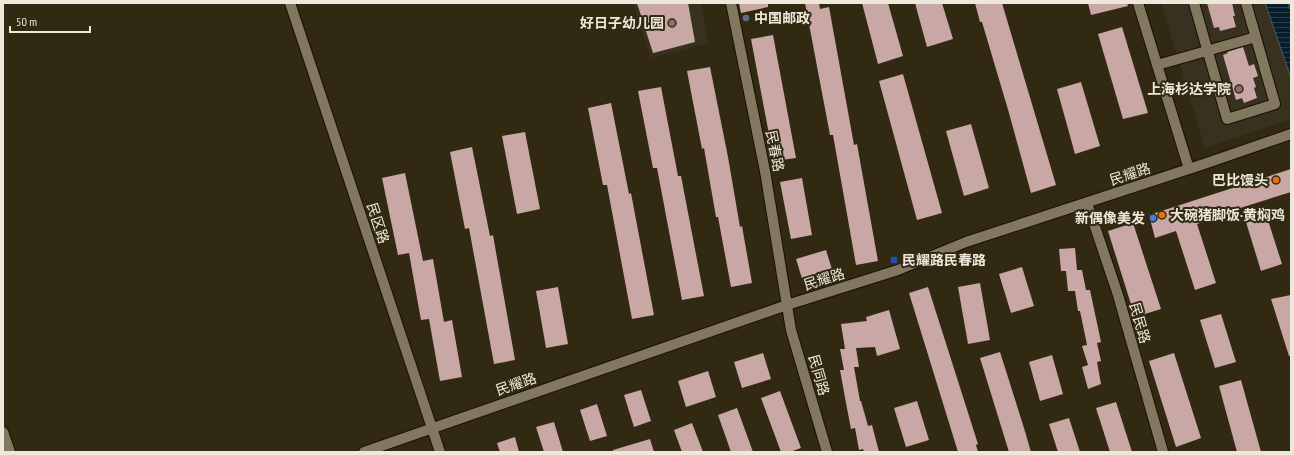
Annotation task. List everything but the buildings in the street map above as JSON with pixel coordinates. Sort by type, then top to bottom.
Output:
[{"type":"street","name":"民区路","points":[[290,3],[440,452]]},
{"type":"street","name":"民春路","points":[[731,3],[765,171],[787,305]]},
{"type":"street","points":[[1138,3],[1189,169]]},
{"type":"street","points":[[1194,3],[1227,119],[1275,104],[1246,3]]},
{"type":"street","points":[[1157,65],[1256,37]]},
{"type":"street","name":"民耀路","points":[[364,452],[787,305],[898,270],[966,242],[1291,134]]},
{"type":"street","name":"民民路","points":[[1087,203],[1118,295],[1163,452]]},
{"type":"street","name":"民同路","points":[[787,305],[791,330],[827,452]]},
{"type":"street","points":[[3,432],[10,452]]},
{"type":"shaded area","name":"好日子幼儿园","points":[[633,3],[701,3],[708,43],[651,58]]},
{"type":"shaded area","name":"上海杉达学院","points":[[1161,3],[1291,3],[1291,119],[1205,148]]},
{"type":"water","points":[[1265,3],[1288,3],[1291,12],[1291,78]]},
{"type":"place","name":"中国邮政","points":[[746,18]]},
{"type":"place","name":"好日子幼儿园","points":[[672,23]]},
{"type":"place","name":"上海杉达学院","points":[[1239,89]]},
{"type":"place","name":"巴比馒头","points":[[1276,180]]},
{"type":"place","name":"大碗猪脚饭·黄焖鸡","points":[[1162,215]]},
{"type":"place","name":"新偶像美发","points":[[1153,218]]},
{"type":"place","name":"民耀路民春路","points":[[894,260]]}]
